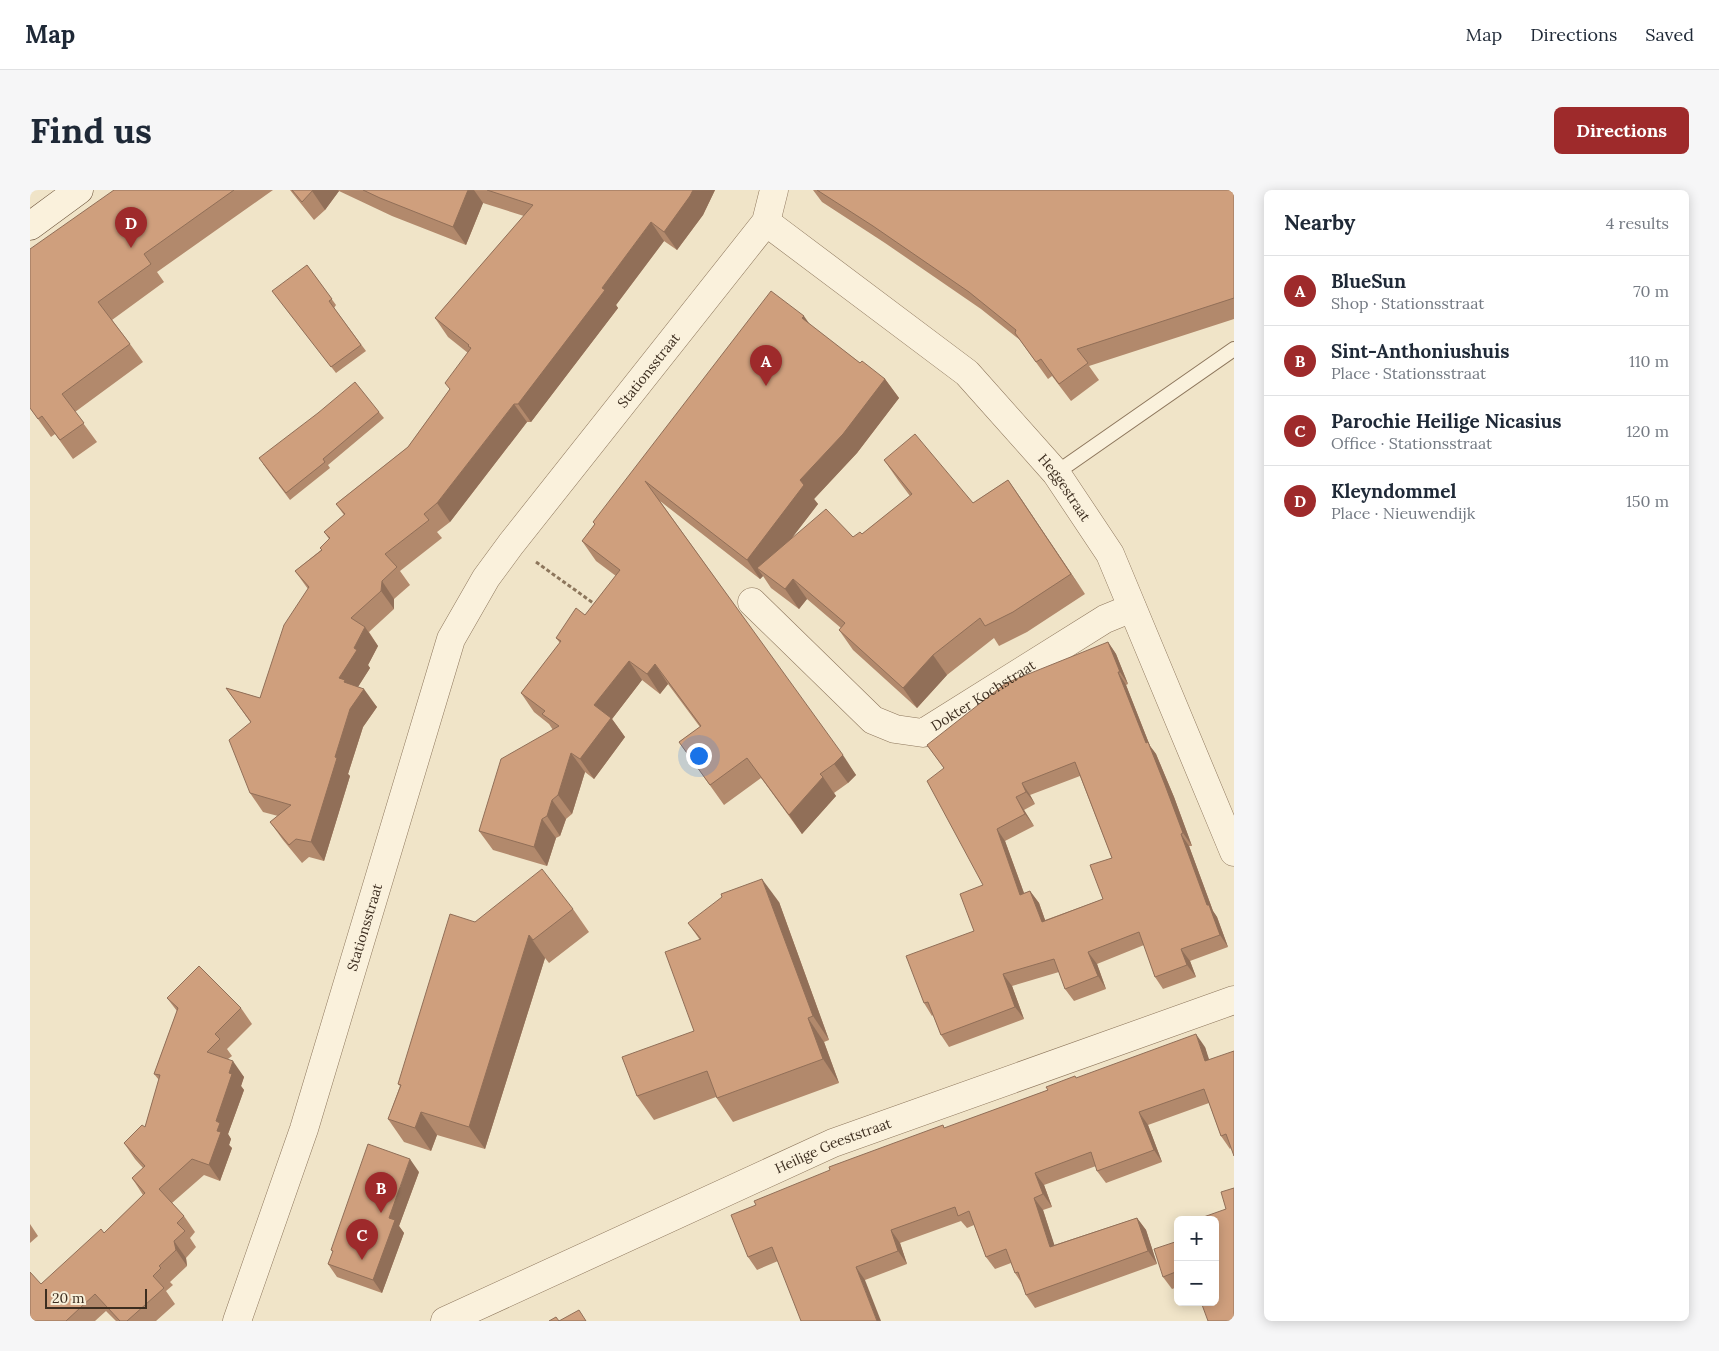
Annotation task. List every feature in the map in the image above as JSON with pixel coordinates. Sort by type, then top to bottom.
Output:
[{"type":"street","name":"Stationsstraat","points":[[236,1321],[304,1129],[451,639],[486,578],[511,544],[766,222],[774,190]]},
{"type":"street","points":[[30,226],[76,191]]},
{"type":"street","name":"Heggestraat","points":[[766,222],[967,373],[1056,473],[1110,554],[1234,852]]},
{"type":"street","name":"Dokter Kochstraat","points":[[752,602],[872,720],[895,729],[923,733],[1105,619],[1132,608]]},
{"type":"street","name":"Heilige Geeststraat","points":[[445,1321],[833,1142],[1234,1000]]},
{"type":"lane","points":[[1056,473],[1234,349]]},
{"type":"path","points":[[511,544],[597,606]]},
{"type":"building","points":[[114,190],[234,190],[144,254],[151,264],[98,302],[130,344],[62,394],[84,423],[60,440],[42,416],[38,419],[30,408],[30,249]]},
{"type":"building","points":[[292,190],[313,190],[302,202]]},
{"type":"building","points":[[363,190],[468,190],[453,227]]},
{"type":"building","points":[[487,190],[693,190],[664,232],[651,222],[602,288],[605,290],[518,404],[514,404],[437,503],[424,514],[429,520],[385,554],[397,567],[382,581],[381,591],[351,618],[365,627],[354,648],[357,650],[339,678],[345,680],[344,682],[364,689],[350,709],[311,842],[296,839],[289,845],[270,822],[291,805],[250,793],[229,740],[251,722],[226,688],[260,698],[284,625],[309,587],[295,571],[322,550],[320,548],[330,538],[324,532],[345,514],[336,504],[408,447],[450,389],[445,383],[471,348],[435,318],[533,205]]},
{"type":"building","points":[[817,190],[1234,190],[1234,298],[1077,349],[1088,363],[1059,384],[1041,359],[1036,362],[1015,333],[1016,330],[969,292]]},
{"type":"building","points":[[307,265],[332,299],[329,301],[361,345],[331,367],[272,291]]},
{"type":"building","points":[[771,291],[860,363],[862,361],[885,379],[843,434],[800,480],[804,485],[747,560],[645,481],[843,755],[820,774],[823,777],[789,815],[747,758],[710,785],[679,742],[701,726],[655,664],[647,674],[629,661],[594,705],[611,718],[580,759],[571,753],[558,795],[552,800],[547,816],[542,819],[534,847],[479,831],[501,759],[559,726],[542,714],[545,711],[521,693],[561,641],[556,638],[576,608],[585,615],[620,570],[582,541],[595,524],[593,522]]},
{"type":"building","points":[[355,382],[379,412],[323,459],[325,462],[286,493],[259,458]]},
{"type":"building","points":[[915,434],[973,503],[1008,480],[1071,574],[1013,612],[985,626],[980,618],[933,655],[903,688],[839,630],[845,623],[793,579],[785,589],[757,568],[826,509],[853,537],[860,532],[862,534],[912,494],[884,460]]},
{"type":"building","points":[[1108,642],[1146,743],[1148,742],[1165,785],[1207,905],[1209,905],[1220,935],[1181,949],[1187,965],[1155,977],[1139,932],[1088,952],[1098,976],[1065,989],[1054,959],[1003,974],[1015,1007],[941,1035],[928,1002],[924,1003],[906,956],[974,931],[960,894],[983,885],[927,781],[944,768],[927,745],[1006,683]],"holes":[[[1075,762],[1112,858],[1090,865],[1103,899],[1042,922],[1030,891],[1020,895],[997,829],[1025,814],[1016,797],[1026,792],[1022,783]]]},
{"type":"building","points":[[542,869],[573,909],[533,940],[529,935],[469,1127],[421,1112],[415,1128],[388,1119],[401,1085],[398,1084],[450,914],[475,922]]},
{"type":"building","points":[[762,879],[813,1016],[808,1018],[823,1059],[717,1098],[707,1071],[637,1096],[622,1057],[694,1031],[665,952],[701,939],[688,923],[722,897],[721,894]]},
{"type":"building","points":[[199,966],[241,1008],[215,1034],[220,1039],[207,1052],[233,1061],[229,1073],[232,1074],[216,1121],[220,1123],[217,1131],[221,1132],[209,1165],[192,1159],[159,1189],[184,1216],[177,1223],[185,1231],[174,1241],[176,1250],[159,1266],[161,1268],[153,1276],[164,1288],[127,1321],[120,1321],[95,1294],[66,1321],[30,1321],[30,1272],[41,1284],[101,1229],[104,1233],[145,1193],[132,1178],[145,1166],[124,1143],[142,1125],[145,1127],[160,1075],[154,1074],[178,1008],[167,998]]},
{"type":"building","points":[[1196,1034],[1205,1061],[1234,1051],[1234,1156],[1226,1134],[1221,1136],[1204,1089],[1139,1112],[1154,1150],[1097,1171],[1091,1152],[1035,1173],[1043,1194],[1034,1198],[1050,1247],[1137,1218],[1148,1251],[1026,1295],[1018,1272],[1015,1273],[1006,1249],[986,1257],[969,1211],[958,1216],[955,1207],[891,1230],[898,1251],[856,1267],[877,1321],[801,1321],[772,1247],[748,1257],[731,1215],[756,1205],[754,1201],[830,1170],[829,1167],[943,1125],[944,1128],[1048,1090],[1046,1087],[1075,1076],[1076,1078]]},
{"type":"building","points":[[368,1144],[410,1159],[389,1218],[395,1220],[373,1280],[328,1264],[333,1251],[331,1250]]},
{"type":"building","points":[[1234,1188],[1234,1321],[1208,1321],[1202,1306],[1219,1306],[1219,1216],[1206,1216],[1226,1209],[1221,1192]]},
{"type":"building","points":[[1174,1242],[1174,1273],[1163,1277],[1154,1249]]},
{"type":"building","points":[[579,1310],[586,1321],[559,1321]]},
{"type":"building","points":[[556,1317],[559,1321],[549,1321]]},
{"type":"place","name":"Kleyndommel","points":[[131,248]]},
{"type":"place","name":"BlueSun","points":[[766,386]]},
{"type":"place","name":"Sint-Anthoniushuis","points":[[381,1213]]},
{"type":"place","name":"Parochie Heilige Nicasius","points":[[362,1260]]}]
